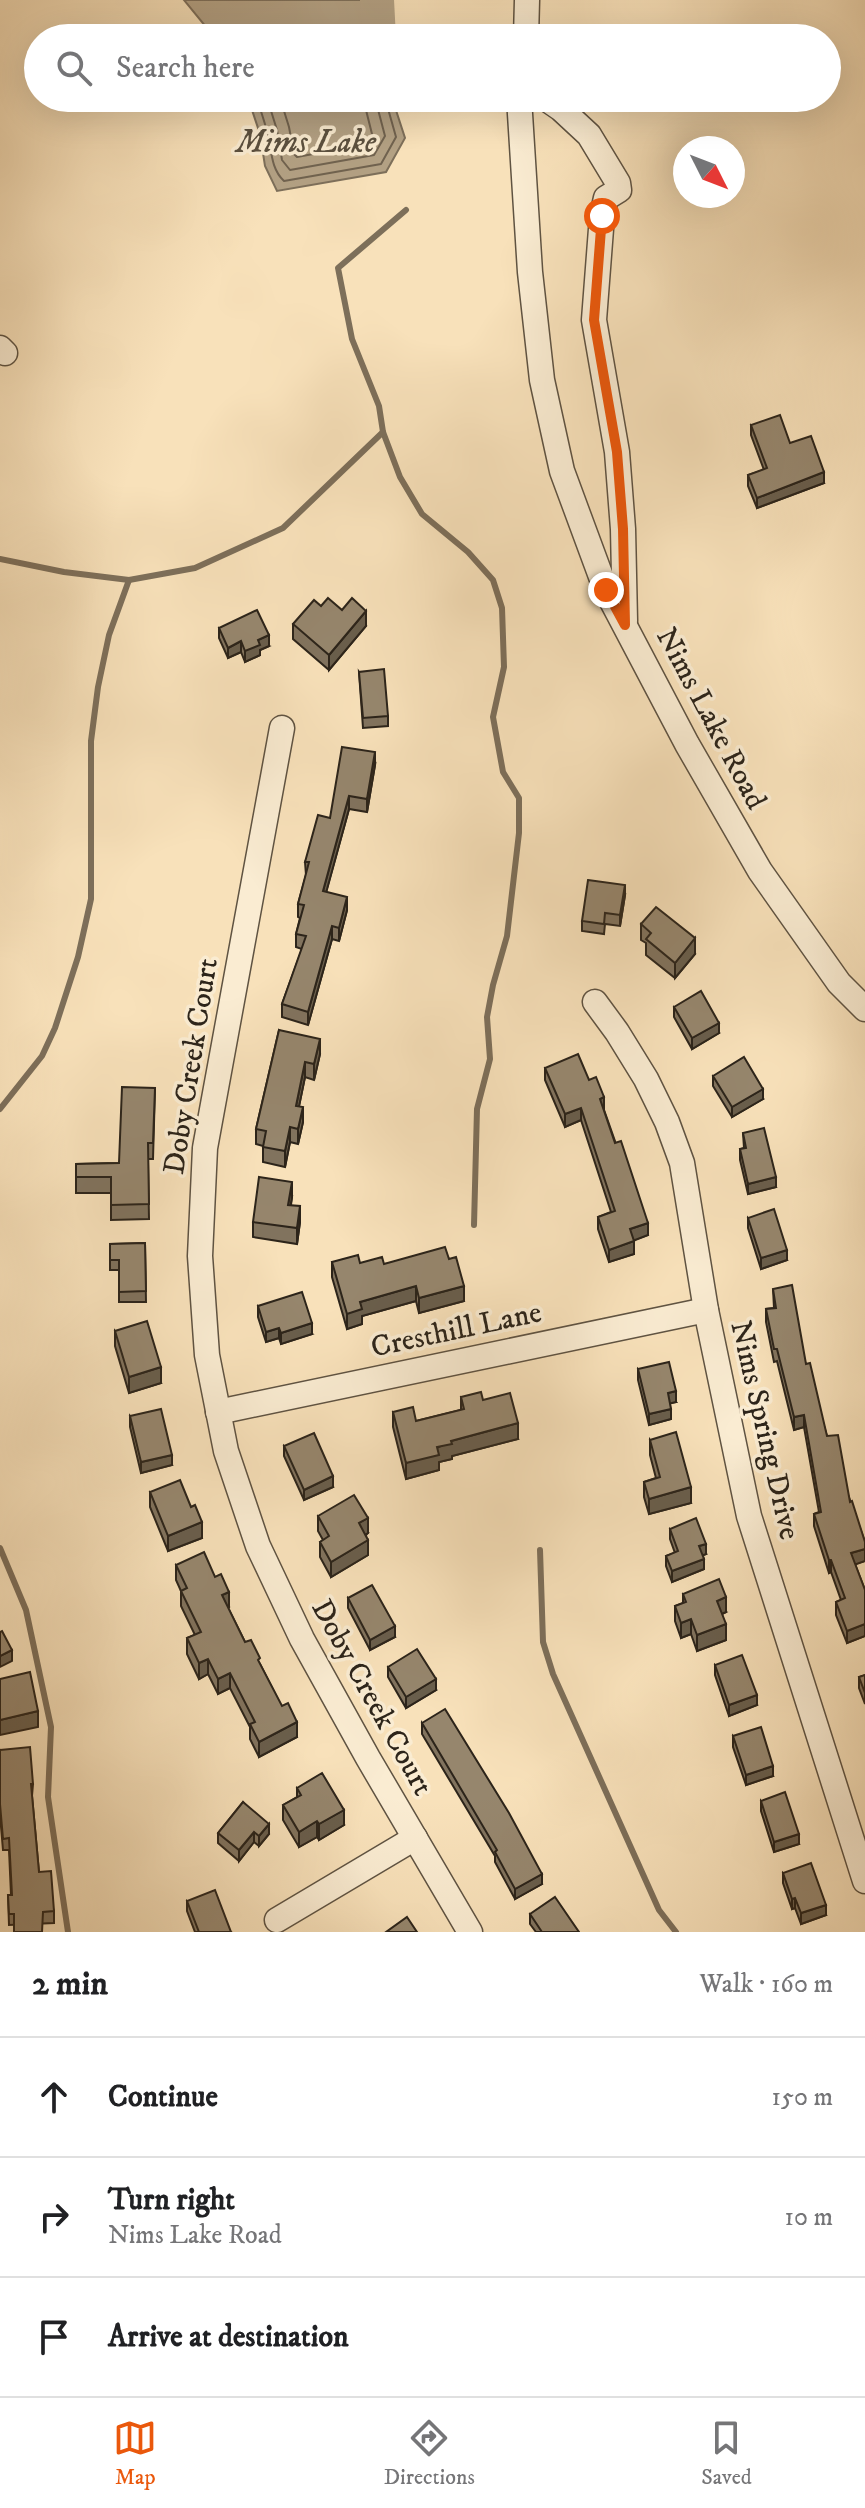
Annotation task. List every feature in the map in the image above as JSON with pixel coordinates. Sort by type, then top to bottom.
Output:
[{"type":"street","points":[[526,24],[527,0]]},
{"type":"street","name":"Nims Lake Road","points":[[520,112],[530,272],[542,380],[562,471],[606,590],[687,744],[760,871],[839,983],[865,1009]]},
{"type":"street","points":[[564,112],[589,135],[618,183],[619,190],[606,198],[602,216],[594,320],[617,452],[623,529],[625,625]]},
{"type":"street","name":"Doby Creek Court","points":[[282,728],[205,1148],[200,1256],[207,1355],[226,1451],[258,1546],[302,1639],[470,1932]]},
{"type":"street","name":"Nims Spring Drive","points":[[595,1002],[646,1079],[682,1163],[706,1310],[749,1516],[865,1881]]},
{"type":"street","name":"Cresthill Lane","points":[[218,1412],[706,1310]]},
{"type":"street","points":[[277,1920],[415,1838]]},
{"type":"water","name":"Mims Lake","points":[[184,0],[379,0],[373,24],[204,24]]},
{"type":"water","name":"Mims Lake","points":[[253,112],[397,112],[405,138],[386,172],[277,191],[265,166]]},
{"type":"building","points":[[780,415],[790,443],[811,436],[824,472],[757,498],[748,475],[767,468],[751,425]]},
{"type":"building","points":[[328,598],[342,610],[352,598],[366,611],[329,655],[293,624],[314,600],[321,606]]},
{"type":"building","points":[[257,610],[269,635],[258,640],[260,645],[245,651],[241,641],[228,648],[219,628]]},
{"type":"building","points":[[384,669],[388,716],[363,718],[359,672]]},
{"type":"building","points":[[342,747],[375,752],[367,799],[349,796],[323,891],[347,897],[339,928],[332,926],[308,1012],[282,1004],[306,936],[296,934],[304,905],[298,904],[309,862],[305,862],[318,815],[330,818]]},
{"type":"building","points":[[588,880],[625,885],[620,915],[605,913],[604,924],[582,921]]},
{"type":"building","points":[[656,907],[695,938],[675,963],[646,939],[651,933],[641,924]]},
{"type":"building","points":[[701,991],[719,1023],[692,1038],[674,1007]]},
{"type":"building","points":[[279,1030],[320,1039],[314,1064],[305,1062],[296,1106],[303,1107],[298,1129],[290,1127],[285,1151],[263,1147],[266,1131],[256,1129]]},
{"type":"building","points":[[578,1054],[589,1080],[596,1077],[615,1143],[621,1141],[648,1223],[630,1229],[634,1241],[609,1250],[598,1217],[615,1211],[581,1108],[565,1114],[545,1068]]},
{"type":"building","points":[[744,1057],[763,1089],[732,1107],[713,1076]]},
{"type":"building","points":[[122,1087],[155,1088],[153,1143],[148,1143],[149,1204],[111,1205],[111,1177],[76,1177],[76,1164],[119,1163]]},
{"type":"building","points":[[764,1128],[776,1177],[748,1184],[740,1149],[746,1148],[743,1133]]},
{"type":"building","points":[[259,1177],[292,1182],[288,1205],[300,1206],[297,1228],[253,1222]]},
{"type":"building","points":[[774,1209],[787,1250],[761,1258],[748,1218]]},
{"type":"building","points":[[145,1243],[146,1291],[119,1292],[119,1260],[110,1260],[110,1244]]},
{"type":"building","points":[[445,1247],[449,1259],[456,1257],[464,1286],[419,1298],[416,1286],[360,1302],[362,1309],[347,1314],[332,1262],[358,1255],[360,1263],[382,1257],[384,1264]]},
{"type":"building","points":[[792,1285],[806,1364],[810,1363],[827,1436],[838,1435],[850,1502],[865,1542],[865,1549],[851,1553],[865,1590],[865,1624],[847,1631],[836,1602],[845,1598],[814,1514],[821,1512],[804,1415],[794,1417],[766,1309],[776,1308],[773,1289]]},
{"type":"building","points":[[302,1292],[312,1323],[281,1333],[279,1328],[266,1332],[258,1306]]},
{"type":"building","points":[[147,1321],[161,1367],[129,1377],[115,1331]]},
{"type":"building","points":[[669,1362],[676,1391],[668,1393],[671,1409],[649,1414],[638,1369]]},
{"type":"building","points":[[481,1392],[483,1400],[510,1393],[518,1423],[451,1441],[452,1444],[437,1447],[439,1455],[406,1463],[393,1412],[413,1407],[416,1421],[464,1409],[461,1397]]},
{"type":"building","points":[[161,1409],[172,1455],[141,1462],[130,1416]]},
{"type":"building","points":[[676,1432],[691,1487],[649,1499],[644,1482],[660,1477],[650,1440]]},
{"type":"building","points":[[314,1433],[333,1476],[304,1490],[284,1446]]},
{"type":"building","points":[[180,1480],[191,1507],[195,1505],[202,1522],[168,1536],[150,1492]]},
{"type":"building","points":[[354,1495],[368,1518],[359,1523],[368,1540],[331,1562],[320,1542],[329,1536],[318,1516]]},
{"type":"building","points":[[696,1518],[706,1544],[699,1546],[704,1559],[672,1571],[666,1556],[678,1551],[670,1529]]},
{"type":"building","points":[[204,1552],[215,1577],[221,1574],[229,1592],[222,1595],[245,1642],[251,1640],[282,1706],[288,1703],[297,1722],[259,1742],[250,1724],[255,1722],[230,1673],[218,1679],[208,1659],[199,1663],[187,1638],[201,1632],[181,1591],[187,1588],[176,1565]]},
{"type":"building","points":[[719,1579],[726,1597],[717,1601],[726,1624],[697,1635],[691,1619],[681,1623],[675,1606],[686,1602],[683,1594]]},
{"type":"building","points":[[372,1585],[395,1626],[370,1640],[348,1598]]},
{"type":"building","points":[[0,1632],[12,1650],[0,1656]]},
{"type":"building","points":[[417,1649],[436,1679],[406,1697],[388,1667]]},
{"type":"building","points":[[742,1655],[757,1695],[729,1705],[715,1665]]},
{"type":"building","points":[[30,1672],[38,1711],[0,1720],[0,1679]]},
{"type":"building","points":[[865,1675],[865,1693],[859,1677]]},
{"type":"building","points":[[445,1709],[509,1813],[542,1874],[515,1889],[495,1852],[497,1850],[422,1723]]},
{"type":"building","points":[[761,1727],[773,1766],[746,1775],[733,1736]]},
{"type":"building","points":[[30,1747],[39,1872],[51,1871],[54,1911],[43,1912],[42,1932],[14,1932],[14,1914],[9,1914],[8,1895],[12,1895],[9,1838],[3,1839],[0,1804],[0,1750]]},
{"type":"building","points":[[322,1773],[344,1810],[299,1832],[283,1805],[301,1795],[297,1788]]},
{"type":"building","points":[[785,1792],[799,1834],[774,1842],[761,1801]]},
{"type":"building","points":[[243,1802],[269,1824],[259,1836],[254,1832],[239,1850],[218,1833]]},
{"type":"building","points":[[811,1863],[826,1905],[801,1913],[795,1898],[792,1899],[783,1873]]},
{"type":"building","points":[[215,1890],[231,1932],[199,1932],[187,1901]]},
{"type":"building","points":[[555,1897],[579,1932],[542,1932],[530,1914]]},
{"type":"building","points":[[407,1917],[417,1932],[386,1932]]},
{"type":"waterway","points":[[377,0],[378,24]]},
{"type":"waterway","points":[[406,210],[338,268],[352,339],[379,406],[383,432],[400,477],[422,514],[468,552],[493,580],[502,608],[504,667],[493,717],[503,772],[519,798],[519,833],[507,936],[487,1017],[490,1059],[477,1109],[474,1225]]},
{"type":"waterway","points":[[0,559],[64,572],[129,580],[195,568],[283,528],[383,432]]},
{"type":"waterway","points":[[0,1109],[42,1056],[55,1028],[78,957],[91,899],[91,741],[98,687],[109,635],[129,580]]},
{"type":"waterway","points":[[0,1548],[26,1610],[51,1727],[48,1797],[68,1932]]},
{"type":"waterway","points":[[540,1550],[543,1642],[553,1674],[659,1910],[676,1932]]},
{"type":"route","points":[[602,216],[594,320],[617,452],[623,529],[625,625],[606,590]]}]
